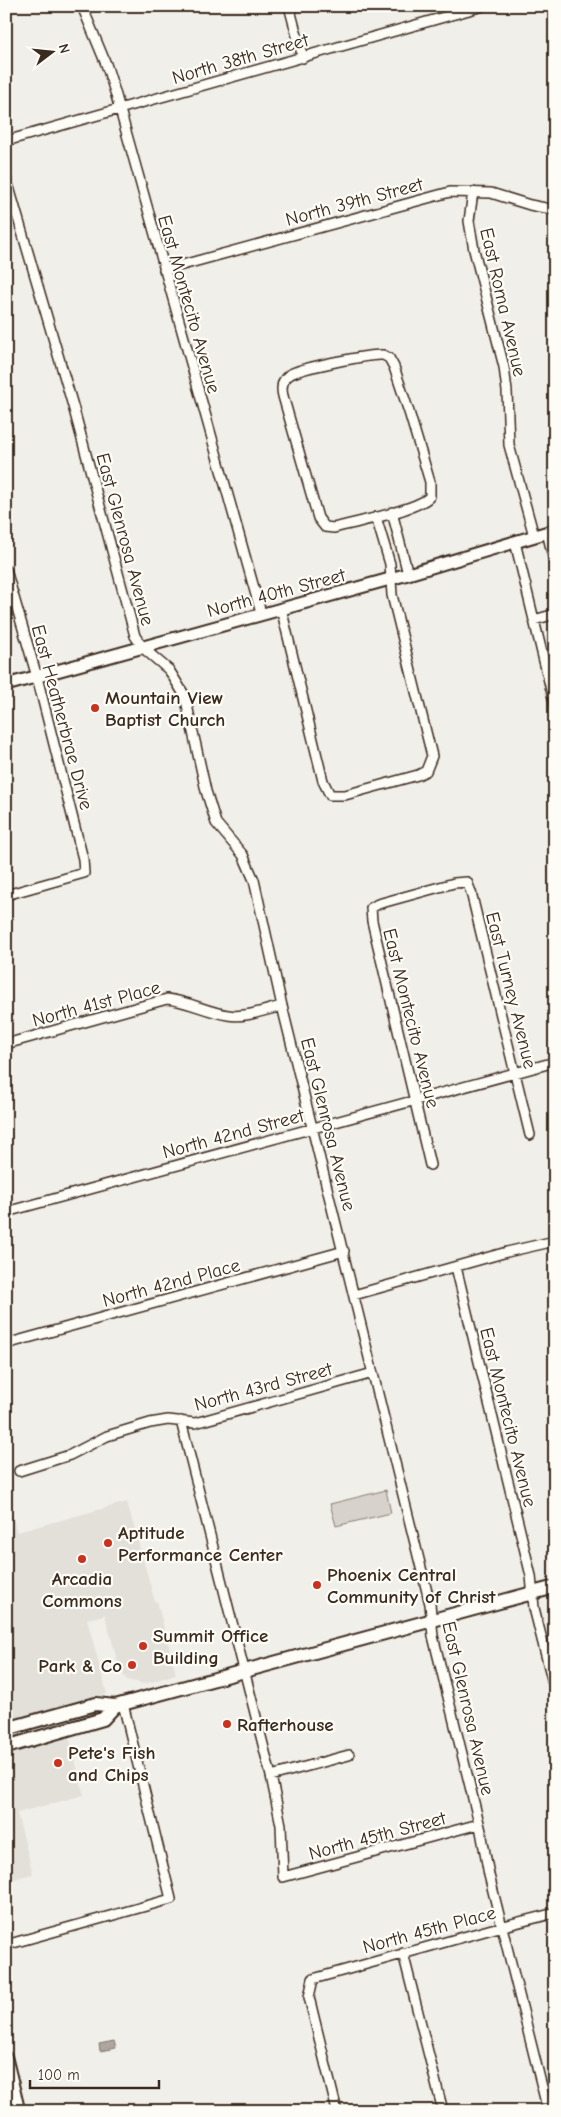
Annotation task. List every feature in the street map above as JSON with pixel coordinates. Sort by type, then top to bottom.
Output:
[{"type":"main road","name":"North 40th Street","points":[[6,685],[143,648],[261,613],[408,574],[551,531]]},
{"type":"main road","points":[[6,1730],[96,1704],[119,1705],[431,1619],[555,1587]]},
{"type":"main road","points":[[6,1747],[103,1719],[119,1705]]},
{"type":"main road","points":[[6,2058],[19,2111]]},
{"type":"street","name":"East Montecito Avenue","points":[[82,6],[106,64],[120,109],[261,613]]},
{"type":"street","points":[[289,6],[303,58]]},
{"type":"street","name":"North 38th Street","points":[[6,140],[303,58],[482,6]]},
{"type":"street","name":"East Glenrosa Avenue","points":[[6,177],[74,406],[135,636],[143,648],[169,670],[185,696],[206,791],[216,823],[243,855],[254,880],[282,1006],[430,1604],[435,1645],[479,1824],[484,1856],[548,2111]]},
{"type":"street","name":"North 39th Street","points":[[164,270],[450,192],[491,193],[530,205],[555,210]]},
{"type":"street","name":"East Roma Avenue","points":[[472,192],[469,221],[474,250],[504,367],[507,390],[509,445],[534,536]]},
{"type":"street","points":[[383,355],[389,358],[394,367],[409,412],[432,488],[426,501],[376,517],[334,528],[325,527],[319,521],[282,390],[283,381],[289,374],[329,363],[370,356],[383,355]]},
{"type":"street","points":[[392,512],[408,574]]},
{"type":"street","points":[[281,608],[323,780],[330,795],[345,795],[418,775],[426,771],[432,756],[392,595],[386,552],[376,517]]},
{"type":"street","points":[[551,531],[555,565]]},
{"type":"street","points":[[515,542],[555,706]]},
{"type":"street","points":[[386,552],[401,548]]},
{"type":"street","name":"East Heatherbrae Drive","points":[[6,570],[37,677],[83,859],[84,873],[6,895]]},
{"type":"street","points":[[534,620],[555,614]]},
{"type":"street","name":"East Montecito Avenue","points":[[430,1165],[372,921],[371,908],[378,904],[454,883],[467,882]]},
{"type":"street","name":"East Turney Avenue","points":[[467,882],[530,1135]]},
{"type":"street","name":"North 41st Place","points":[[6,1044],[167,999],[182,1000],[229,1015],[244,1015],[282,1006]]},
{"type":"street","name":"North 42nd Street","points":[[6,1212],[555,1062]]},
{"type":"street","points":[[354,1295],[555,1240]]},
{"type":"street","name":"North 42nd Place","points":[[6,1344],[344,1251]]},
{"type":"street","name":"East Montecito Avenue","points":[[456,1267],[531,1576],[534,1608],[555,1691]]},
{"type":"street","name":"North 43rd Street","points":[[19,1471],[70,1456],[107,1436],[133,1428],[168,1420],[195,1422],[373,1373]]},
{"type":"street","points":[[181,1421],[270,1776],[349,1754]]},
{"type":"street","points":[[6,1945],[171,1898],[119,1705]]},
{"type":"street","name":"North 45th Street","points":[[270,1776],[280,1824],[280,1854],[283,1877],[479,1824]]},
{"type":"street","name":"North 45th Place","points":[[337,2111],[309,1997],[312,1979],[555,1913]]},
{"type":"street","points":[[403,1953],[443,2111]]},
{"type":"shaded area","points":[[386,1490],[391,1513],[336,1526],[330,1504]]},
{"type":"shaded area","points":[[6,1494],[17,1532],[127,1502],[155,1602],[157,1601],[176,1674],[145,1684],[127,1680],[120,1671],[105,1615],[87,1619],[107,1694],[6,1721]]},
{"type":"shaded area","points":[[69,1737],[84,1795],[17,1813],[33,1874],[6,1881],[6,1755]]},
{"type":"shaded area","points":[[114,2041],[116,2048],[100,2051],[99,2044]]},
{"type":"place","name":"Mountain View Baptist Church","points":[[95,708]]},
{"type":"place","name":"Aptitude Performance Center","points":[[108,1543]]},
{"type":"place","name":"Arcadia Commons","points":[[82,1559]]},
{"type":"place","name":"Phoenix Central Community of Christ","points":[[317,1585]]},
{"type":"place","name":"Summit Office Building","points":[[143,1646]]},
{"type":"place","name":"Park & Co","points":[[132,1665]]},
{"type":"place","name":"Rafterhouse","points":[[227,1724]]},
{"type":"place","name":"Pete's Fish and Chips","points":[[58,1763]]}]
